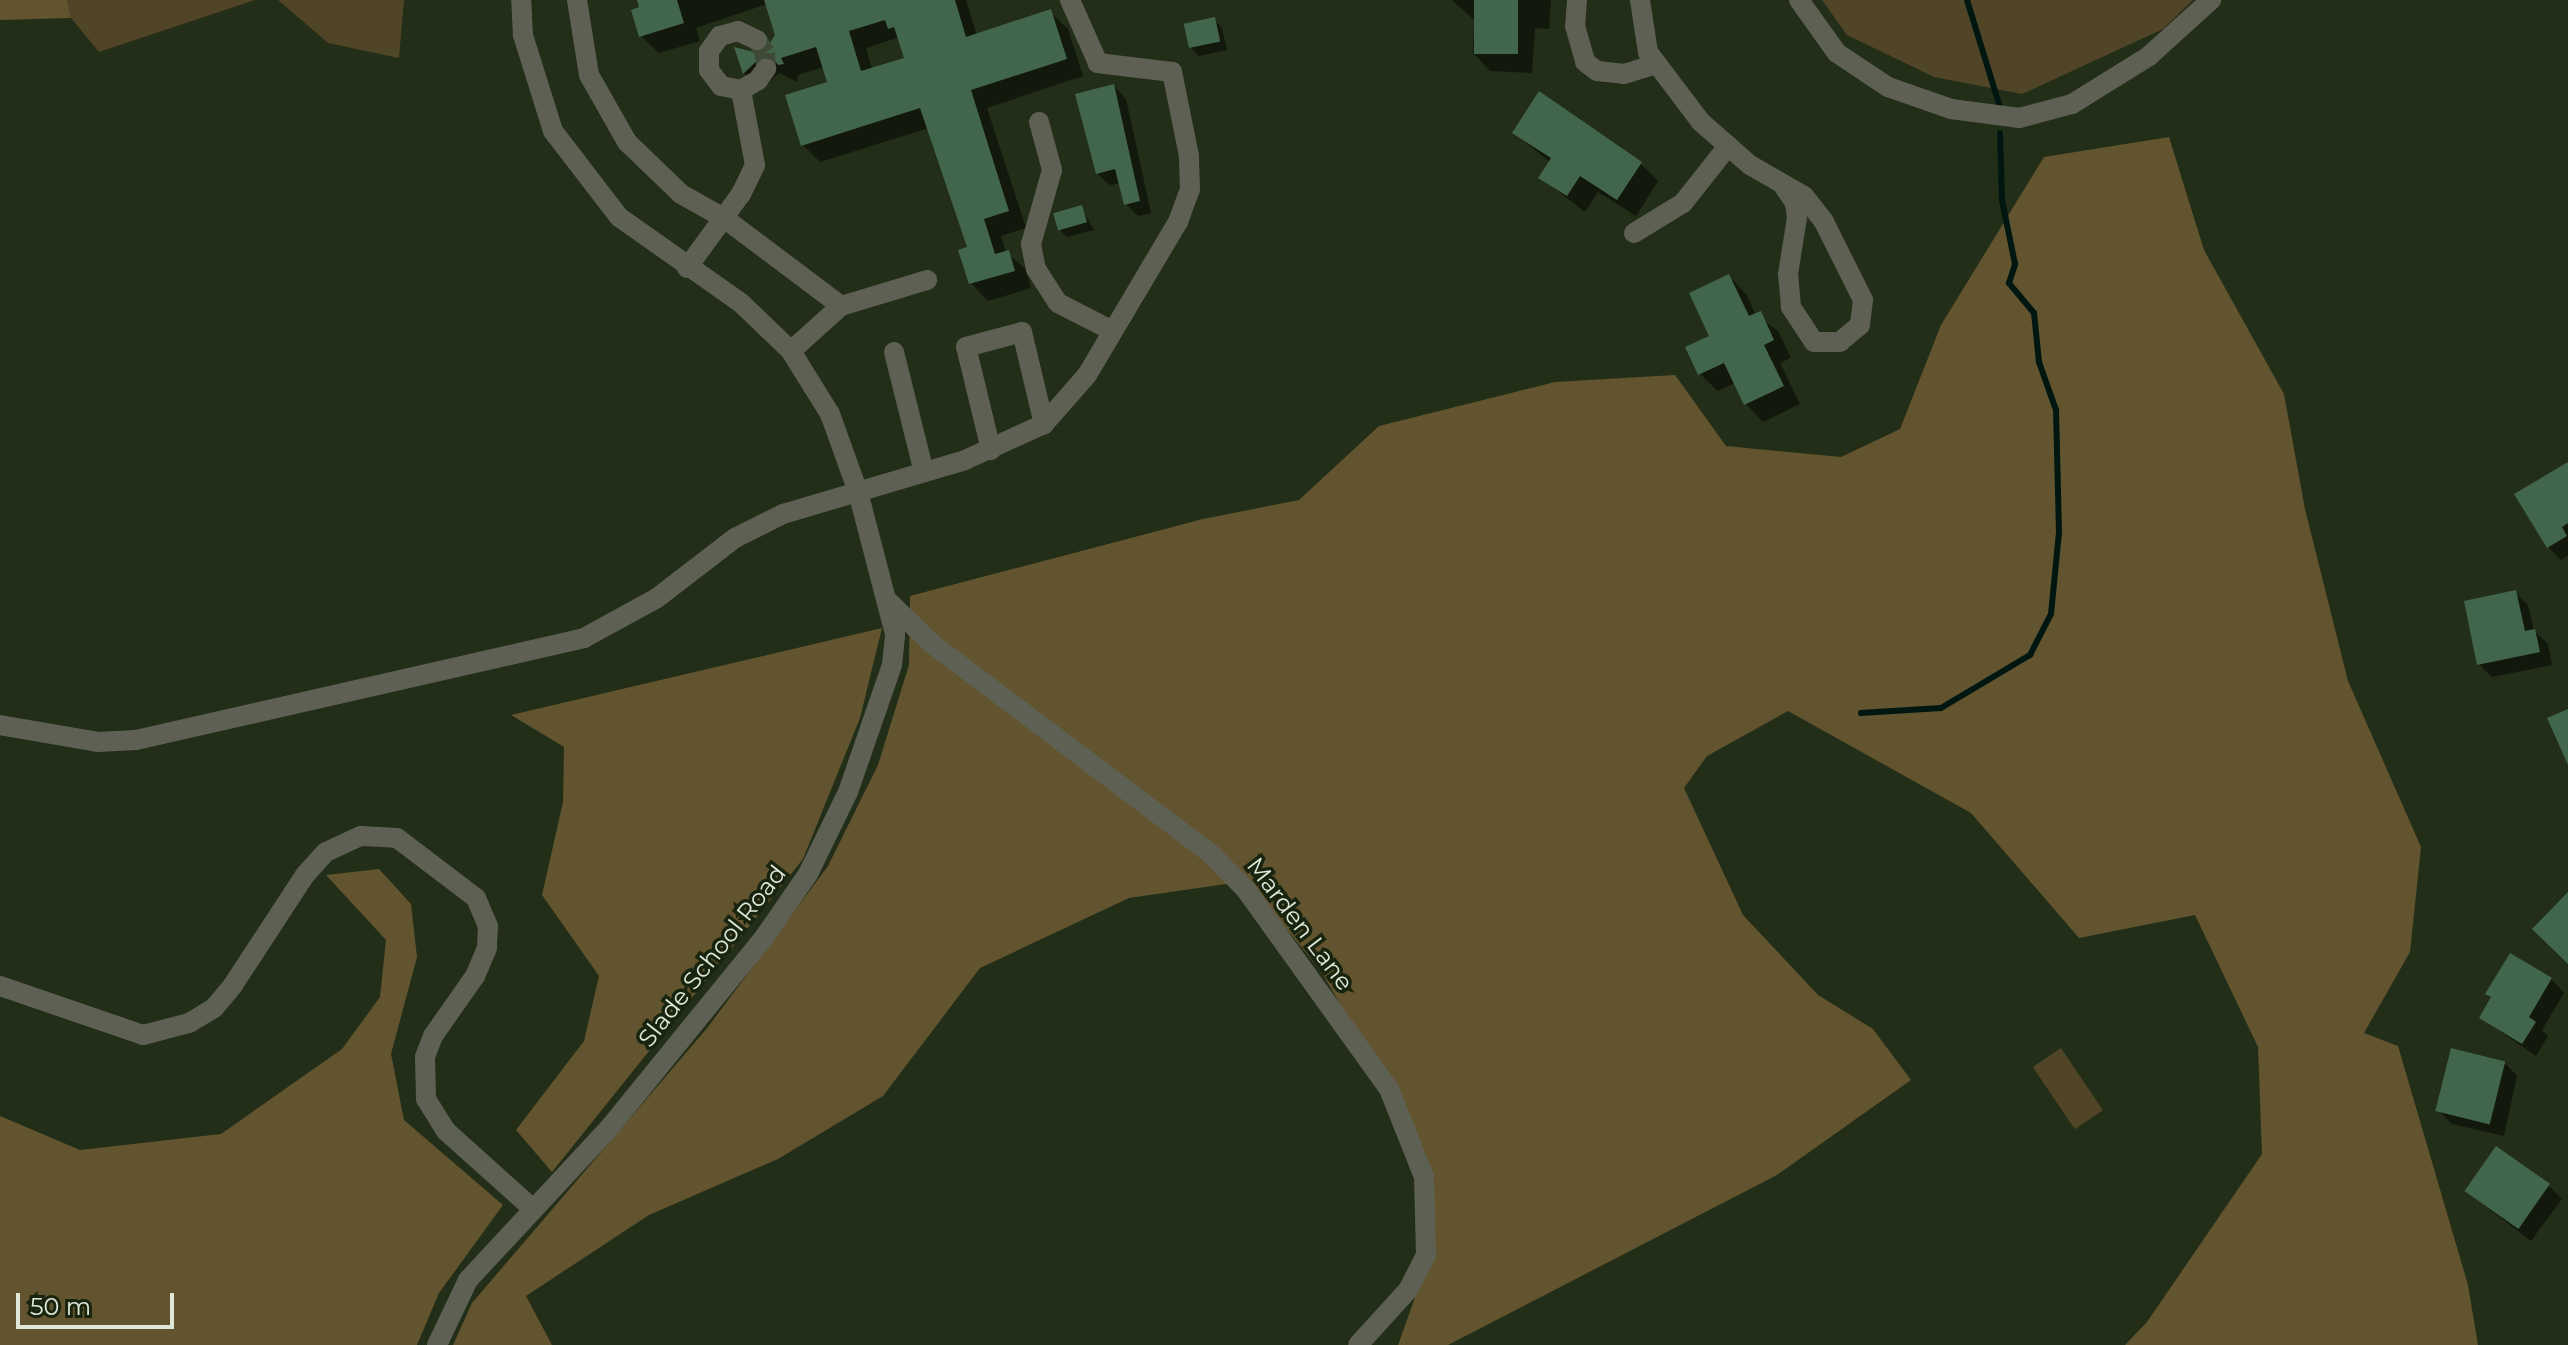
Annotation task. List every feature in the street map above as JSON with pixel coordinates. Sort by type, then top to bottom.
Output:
[{"type":"street","name":"Slade School Road","points":[[437,1345],[468,1280],[610,1127],[763,939],[808,874],[848,792],[892,665],[895,634],[858,492],[830,414],[791,351],[741,303],[687,268],[619,217],[553,131],[523,35],[521,0]]},
{"type":"street","points":[[577,0],[589,75],[606,112],[654,170],[681,194],[724,218],[841,306]]},
{"type":"street","points":[[0,725],[98,742],[136,740],[584,638],[657,598],[735,538],[783,514],[991,450],[1044,424],[1087,375],[1186,204],[1189,156],[1172,72],[1098,63],[1070,0]]},
{"type":"street","points":[[1577,0],[1575,26],[1585,62],[1597,71],[1624,74],[1656,64]]},
{"type":"street","points":[[1640,0],[1642,32],[1656,64],[1701,122],[1785,188],[1804,196],[1824,222],[1863,300],[1860,325],[1840,342],[1814,342],[1791,307],[1788,274],[1797,218],[1795,203],[1785,188]]},
{"type":"street","points":[[1799,0],[1837,53],[1888,87],[1951,109],[2019,118],[2072,104],[2149,56],[2211,0]]},
{"type":"street","points":[[741,90],[714,79],[709,51],[729,32],[748,33],[757,40]]},
{"type":"street","points":[[741,90],[758,80],[766,69]]},
{"type":"street","points":[[687,268],[724,218],[755,165],[741,90]]},
{"type":"street","points":[[1039,122],[1052,170],[1031,244],[1036,269],[1058,303],[1111,330]]},
{"type":"street","points":[[1634,233],[1683,203],[1728,146]]},
{"type":"street","points":[[791,351],[841,306],[927,280]]},
{"type":"street","points":[[991,450],[966,347],[1022,332],[1044,424]]},
{"type":"street","points":[[894,352],[924,472]]},
{"type":"street","name":"Marden Lane","points":[[889,602],[931,643],[1212,855],[1246,890],[1389,1089],[1424,1177],[1426,1255],[1408,1290],[1358,1345]]},
{"type":"street","points":[[0,986],[143,1035],[189,1023],[214,1008],[233,985],[305,875],[326,852],[361,836],[397,838],[463,885],[476,898],[488,926],[487,948],[475,976],[433,1036],[425,1057],[426,1099],[446,1131],[533,1209]]},
{"type":"shaded area","points":[[0,0],[67,0],[71,18],[0,20]]},
{"type":"shaded area","points":[[67,0],[255,0],[99,52],[71,18]]},
{"type":"shaded area","points":[[278,0],[404,0],[399,58],[328,43]]},
{"type":"shaded area","points":[[1822,0],[2193,0],[2163,29],[2022,94],[1934,77],[1847,35]]},
{"type":"shaded area","points":[[2169,137],[2204,250],[2284,394],[2305,509],[2348,681],[2421,847],[2410,952],[2364,1033],[2398,1046],[2468,1285],[2478,1345],[2125,1345],[2147,1322],[2262,1154],[2258,1047],[2195,915],[2079,938],[1971,813],[1788,711],[1707,756],[1684,788],[1743,915],[1818,995],[1873,1029],[1911,1080],[1777,1175],[1448,1345],[1398,1345],[1422,1278],[1418,1178],[1389,1089],[1321,971],[1247,881],[1129,898],[980,968],[883,1096],[778,1159],[649,1215],[526,1296],[552,1345],[453,1345],[472,1303],[708,1027],[828,866],[878,765],[909,665],[910,596],[1203,519],[1299,500],[1379,426],[1555,382],[1675,375],[1726,446],[1841,457],[1900,429],[1941,325],[2044,157]]},
{"type":"shaded area","points":[[882,628],[860,718],[803,859],[552,1172],[516,1130],[584,1041],[599,976],[542,895],[563,802],[564,747],[511,715]]},
{"type":"shaded area","points":[[379,869],[411,904],[417,957],[391,1054],[404,1120],[503,1205],[439,1293],[417,1345],[0,1345],[0,1116],[80,1150],[221,1134],[342,1049],[380,997],[386,940],[326,875]]},
{"type":"shaded area","points":[[2061,1048],[2103,1110],[2075,1129],[2033,1067]]},
{"type":"building","points":[[637,0],[677,0],[684,23],[639,37],[631,10],[639,7]]},
{"type":"building","points":[[764,0],[955,0],[966,37],[1051,9],[1067,59],[971,90],[1009,211],[984,219],[995,254],[1009,250],[1015,271],[969,284],[958,250],[967,247],[920,108],[801,146],[785,95],[827,82],[816,47],[781,58],[784,64],[778,65],[773,58],[761,57],[743,74],[734,47],[757,53],[768,46],[775,35]],"holes":[[[885,20],[888,29],[894,27],[904,58],[861,71],[849,31]]]},
{"type":"building","points":[[1474,0],[1518,0],[1518,54],[1474,54]]},
{"type":"building","points":[[1215,17],[1220,41],[1189,48],[1184,24]]},
{"type":"building","points":[[1114,84],[1140,201],[1124,205],[1115,169],[1096,174],[1075,94]]},
{"type":"building","points":[[1539,91],[1642,162],[1617,200],[1580,176],[1567,196],[1538,178],[1551,158],[1512,133]]},
{"type":"building","points":[[1082,205],[1087,222],[1058,231],[1053,213]]},
{"type":"building","points":[[1729,274],[1749,316],[1761,311],[1774,340],[1764,345],[1784,386],[1744,405],[1724,363],[1698,375],[1685,347],[1709,336],[1689,293]]},
{"type":"building","points":[[2568,462],[2568,523],[2562,527],[2567,536],[2547,548],[2514,494]]},
{"type":"building","points":[[2516,590],[2525,631],[2535,629],[2540,652],[2477,665],[2464,601]]},
{"type":"building","points":[[2568,709],[2568,765],[2547,718]]},
{"type":"building","points":[[2568,892],[2568,964],[2532,929]]},
{"type":"building","points":[[2510,953],[2552,978],[2529,1017],[2536,1022],[2522,1044],[2479,1018],[2491,997],[2485,994]]},
{"type":"building","points":[[2451,1048],[2505,1062],[2490,1125],[2435,1111]]},
{"type":"building","points":[[2496,1146],[2550,1184],[2519,1229],[2464,1191]]},
{"type":"waterway","points":[[1967,0],[1999,104]]},
{"type":"waterway","points":[[1861,713],[1941,708],[2030,655],[2051,614],[2059,532],[2056,410],[2039,362],[2034,313],[2009,283],[2015,264],[2002,200],[2000,133]]},
{"type":"tunnel","points":[[757,40],[765,53],[766,69]]}]
